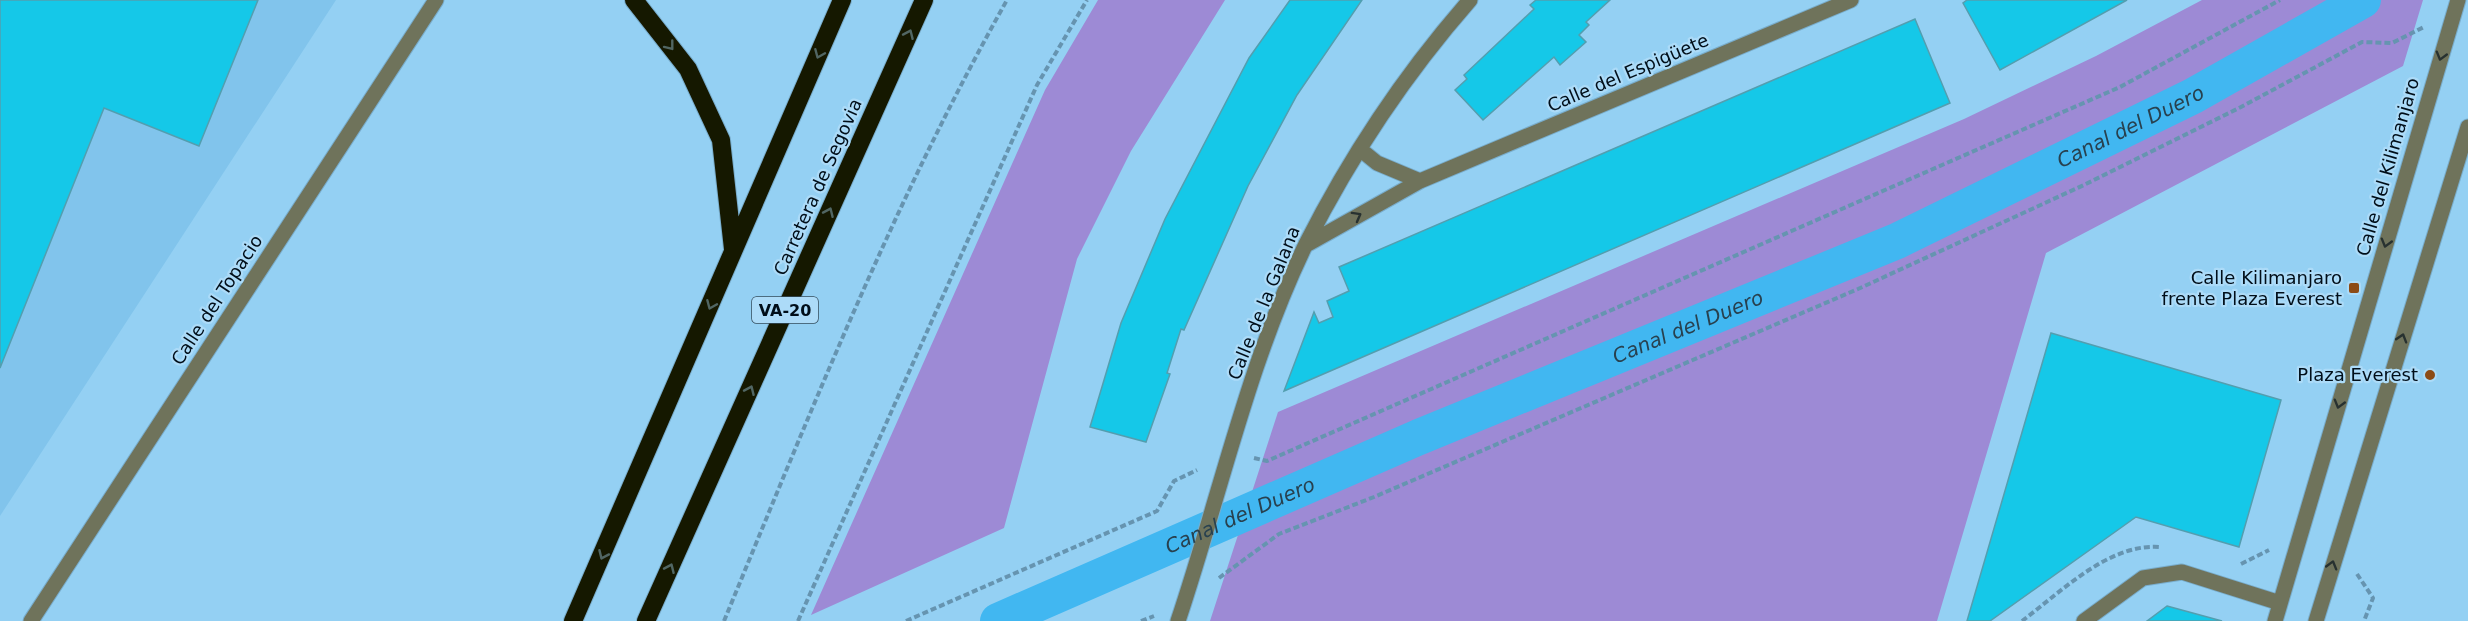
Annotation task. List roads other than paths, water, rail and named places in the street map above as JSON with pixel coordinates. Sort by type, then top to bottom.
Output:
[{"type":"highway","points":[[634,0],[688,69],[721,140],[734,251]]},
{"type":"highway","points":[[573,621],[842,0]]},
{"type":"highway","name":"Carretera de Segovia","points":[[646,621],[924,0]]},
{"type":"street","name":"Calle del Topacio","points":[[31,621],[436,0]]},
{"type":"street","name":"Calle de la Galana","points":[[1180,614],[1257,366],[1306,244],[1389,104],[1436,39],[1470,0]]},
{"type":"street","name":"Calle del Espigüete","points":[[1306,244],[1420,181],[1851,0]]},
{"type":"street","name":"Calle del Kilimanjaro","points":[[2275,621],[2456,6]]},
{"type":"street","points":[[2316,621],[2468,127]]},
{"type":"street","points":[[1361,150],[1377,163],[1420,181]]},
{"type":"street","points":[[2084,621],[2143,578],[2182,572],[2280,603]]},
{"type":"waterway","name":"Canal del Duero","points":[[998,621],[1419,437],[1897,241],[2193,96],[2363,0]]},
{"type":"place","name":"Calle Kilimanjaro frente Plaza Everest","points":[[2354,288]]},
{"type":"place","name":"Plaza Everest","points":[[2430,375]]}]
